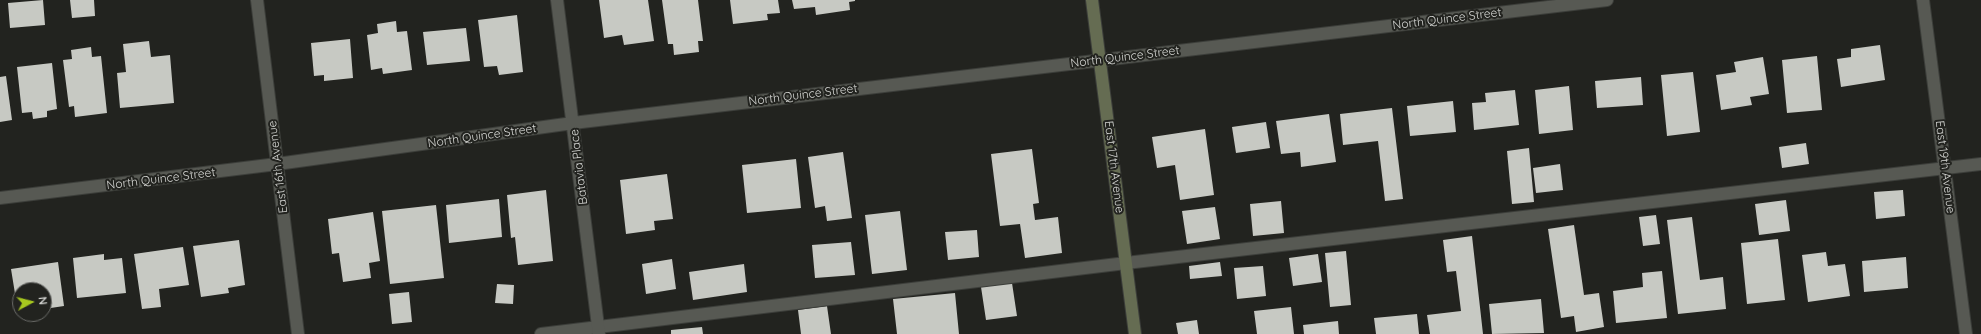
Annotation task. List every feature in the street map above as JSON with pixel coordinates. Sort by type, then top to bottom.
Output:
[{"type":"street","name":"East 16th Avenue","points":[[257,0],[298,334]]},
{"type":"street","name":"Batavia Place","points":[[557,0],[599,330]]},
{"type":"street","name":"East 17th Avenue","points":[[1092,0],[1135,334]]},
{"type":"street","name":"North Quince Street","points":[[0,198],[277,164],[573,123],[1607,0]]},
{"type":"street","name":"East 19th Avenue","points":[[1923,0],[1946,168],[1966,334]]},
{"type":"street","points":[[541,334],[599,330],[1126,263],[1981,164]]},
{"type":"building","points":[[43,0],[45,25],[10,28],[8,3]]},
{"type":"building","points":[[70,0],[94,0],[95,16],[72,18]]},
{"type":"building","points":[[599,0],[648,0],[654,41],[624,45],[622,35],[604,38]]},
{"type":"building","points":[[662,0],[698,0],[703,41],[698,41],[699,52],[674,55],[673,44],[668,44]]},
{"type":"building","points":[[730,0],[778,0],[780,13],[767,14],[768,20],[733,24]]},
{"type":"building","points":[[792,0],[855,1],[849,2],[850,10],[816,15],[815,7],[794,9]]},
{"type":"building","points":[[517,15],[523,72],[499,75],[497,66],[484,67],[478,20]]},
{"type":"building","points":[[396,21],[397,32],[407,31],[412,70],[383,74],[382,68],[371,70],[367,35],[378,33],[377,24]]},
{"type":"building","points":[[466,28],[470,61],[427,65],[423,32]]},
{"type":"building","points":[[350,39],[353,78],[324,81],[324,75],[314,76],[311,43]]},
{"type":"building","points":[[149,41],[151,57],[170,55],[174,103],[120,108],[117,73],[126,72],[123,44]]},
{"type":"building","points":[[1880,45],[1885,80],[1841,87],[1837,59],[1851,57],[1851,49]]},
{"type":"building","points":[[91,47],[92,57],[101,56],[107,113],[75,117],[74,106],[69,107],[63,60],[72,59],[71,50]]},
{"type":"building","points":[[1817,56],[1822,110],[1787,113],[1782,60]]},
{"type":"building","points":[[1763,57],[1769,94],[1750,97],[1752,105],[1721,110],[1716,75],[1736,72],[1734,62]]},
{"type":"building","points":[[52,63],[57,109],[47,111],[47,117],[33,119],[32,112],[22,113],[17,67]]},
{"type":"building","points":[[1693,72],[1700,132],[1667,136],[1661,75]]},
{"type":"building","points":[[6,76],[12,120],[0,122],[0,77]]},
{"type":"building","points":[[1641,77],[1643,105],[1597,108],[1595,81]]},
{"type":"building","points":[[1569,86],[1573,130],[1539,134],[1535,90]]},
{"type":"building","points":[[1515,90],[1519,125],[1474,130],[1472,103],[1486,102],[1485,93]]},
{"type":"building","points":[[1453,101],[1456,132],[1410,136],[1407,106]]},
{"type":"building","points":[[1392,108],[1403,199],[1385,201],[1378,141],[1343,145],[1340,114]]},
{"type":"building","points":[[1329,114],[1336,162],[1301,167],[1300,152],[1281,154],[1276,121]]},
{"type":"building","points":[[1266,122],[1270,148],[1236,153],[1232,127]]},
{"type":"building","points":[[1205,129],[1214,195],[1180,200],[1175,165],[1157,168],[1152,137]]},
{"type":"building","points":[[1806,143],[1809,164],[1782,168],[1779,147]]},
{"type":"building","points":[[1529,148],[1534,202],[1512,204],[1507,151]]},
{"type":"building","points":[[1032,149],[1039,203],[1033,204],[1035,220],[1058,217],[1062,253],[1025,258],[1020,224],[1000,226],[991,154]]},
{"type":"building","points":[[843,152],[852,218],[827,221],[825,206],[815,208],[808,157]]},
{"type":"building","points":[[796,159],[801,208],[747,213],[742,165]]},
{"type":"building","points":[[1560,164],[1563,190],[1536,193],[1533,168]]},
{"type":"building","points":[[667,174],[673,219],[654,221],[655,230],[626,234],[620,180]]},
{"type":"building","points":[[546,190],[553,261],[518,265],[515,237],[511,238],[507,195]]},
{"type":"building","points":[[1903,190],[1905,216],[1876,219],[1874,192]]},
{"type":"building","points":[[499,199],[502,237],[449,243],[446,205]]},
{"type":"building","points":[[1786,200],[1790,231],[1759,235],[1755,204]]},
{"type":"building","points":[[1281,201],[1284,233],[1253,236],[1250,204]]},
{"type":"building","points":[[436,205],[444,278],[390,284],[382,211]]},
{"type":"building","points":[[1215,207],[1220,239],[1187,244],[1182,211]]},
{"type":"building","points":[[900,211],[907,270],[872,274],[865,215]]},
{"type":"building","points":[[373,212],[380,261],[369,263],[371,278],[343,282],[339,253],[332,254],[328,219]]},
{"type":"building","points":[[1656,215],[1660,244],[1643,246],[1639,217]]},
{"type":"building","points":[[1692,217],[1700,280],[1723,277],[1726,309],[1678,314],[1667,220]]},
{"type":"building","points":[[1574,225],[1584,295],[1599,293],[1604,327],[1576,332],[1574,316],[1561,318],[1548,229]]},
{"type":"building","points":[[977,230],[979,257],[948,260],[945,232]]},
{"type":"building","points":[[1472,236],[1483,334],[1430,334],[1427,315],[1461,311],[1456,271],[1447,272],[1443,240]]},
{"type":"building","points":[[1778,239],[1785,300],[1747,304],[1741,243]]},
{"type":"building","points":[[239,240],[245,285],[228,288],[229,293],[201,297],[193,246]]},
{"type":"building","points":[[851,242],[855,275],[815,278],[812,245]]},
{"type":"building","points":[[183,247],[189,285],[159,289],[161,307],[142,309],[134,254]]},
{"type":"building","points":[[1346,251],[1351,305],[1330,307],[1325,253]]},
{"type":"building","points":[[1826,252],[1828,266],[1845,264],[1850,296],[1808,302],[1802,255]]},
{"type":"building","points":[[104,254],[104,260],[122,258],[126,293],[77,298],[73,258]]},
{"type":"building","points":[[1318,254],[1322,282],[1293,286],[1289,258]]},
{"type":"building","points":[[1906,257],[1908,288],[1864,292],[1862,261]]},
{"type":"building","points":[[672,259],[676,289],[646,294],[642,264]]},
{"type":"building","points":[[58,262],[64,306],[52,308],[52,282],[13,282],[11,269]]},
{"type":"building","points":[[1220,262],[1222,276],[1190,279],[1189,266]]},
{"type":"building","points":[[744,264],[747,292],[693,300],[689,272]]},
{"type":"building","points":[[1263,266],[1266,296],[1237,299],[1234,268]]},
{"type":"building","points":[[1662,271],[1667,318],[1616,323],[1613,291],[1643,287],[1642,273]]},
{"type":"building","points":[[1012,283],[1017,316],[986,320],[981,287]]},
{"type":"building","points":[[497,284],[514,285],[513,304],[495,303]]},
{"type":"building","points":[[409,292],[412,322],[392,324],[389,294]]},
{"type":"building","points":[[955,293],[959,334],[897,334],[893,299]]},
{"type":"building","points":[[1541,299],[1544,333],[1492,334],[1489,304]]},
{"type":"building","points":[[827,306],[831,334],[801,334],[798,310]]},
{"type":"building","points":[[1291,307],[1294,334],[1257,334],[1254,311]]},
{"type":"building","points":[[1417,314],[1419,334],[1376,334],[1374,318]]},
{"type":"building","points":[[1197,320],[1199,334],[1178,334],[1176,323]]},
{"type":"building","points":[[1338,321],[1339,334],[1304,334],[1303,325]]},
{"type":"building","points":[[702,327],[703,334],[671,334],[671,330]]}]
